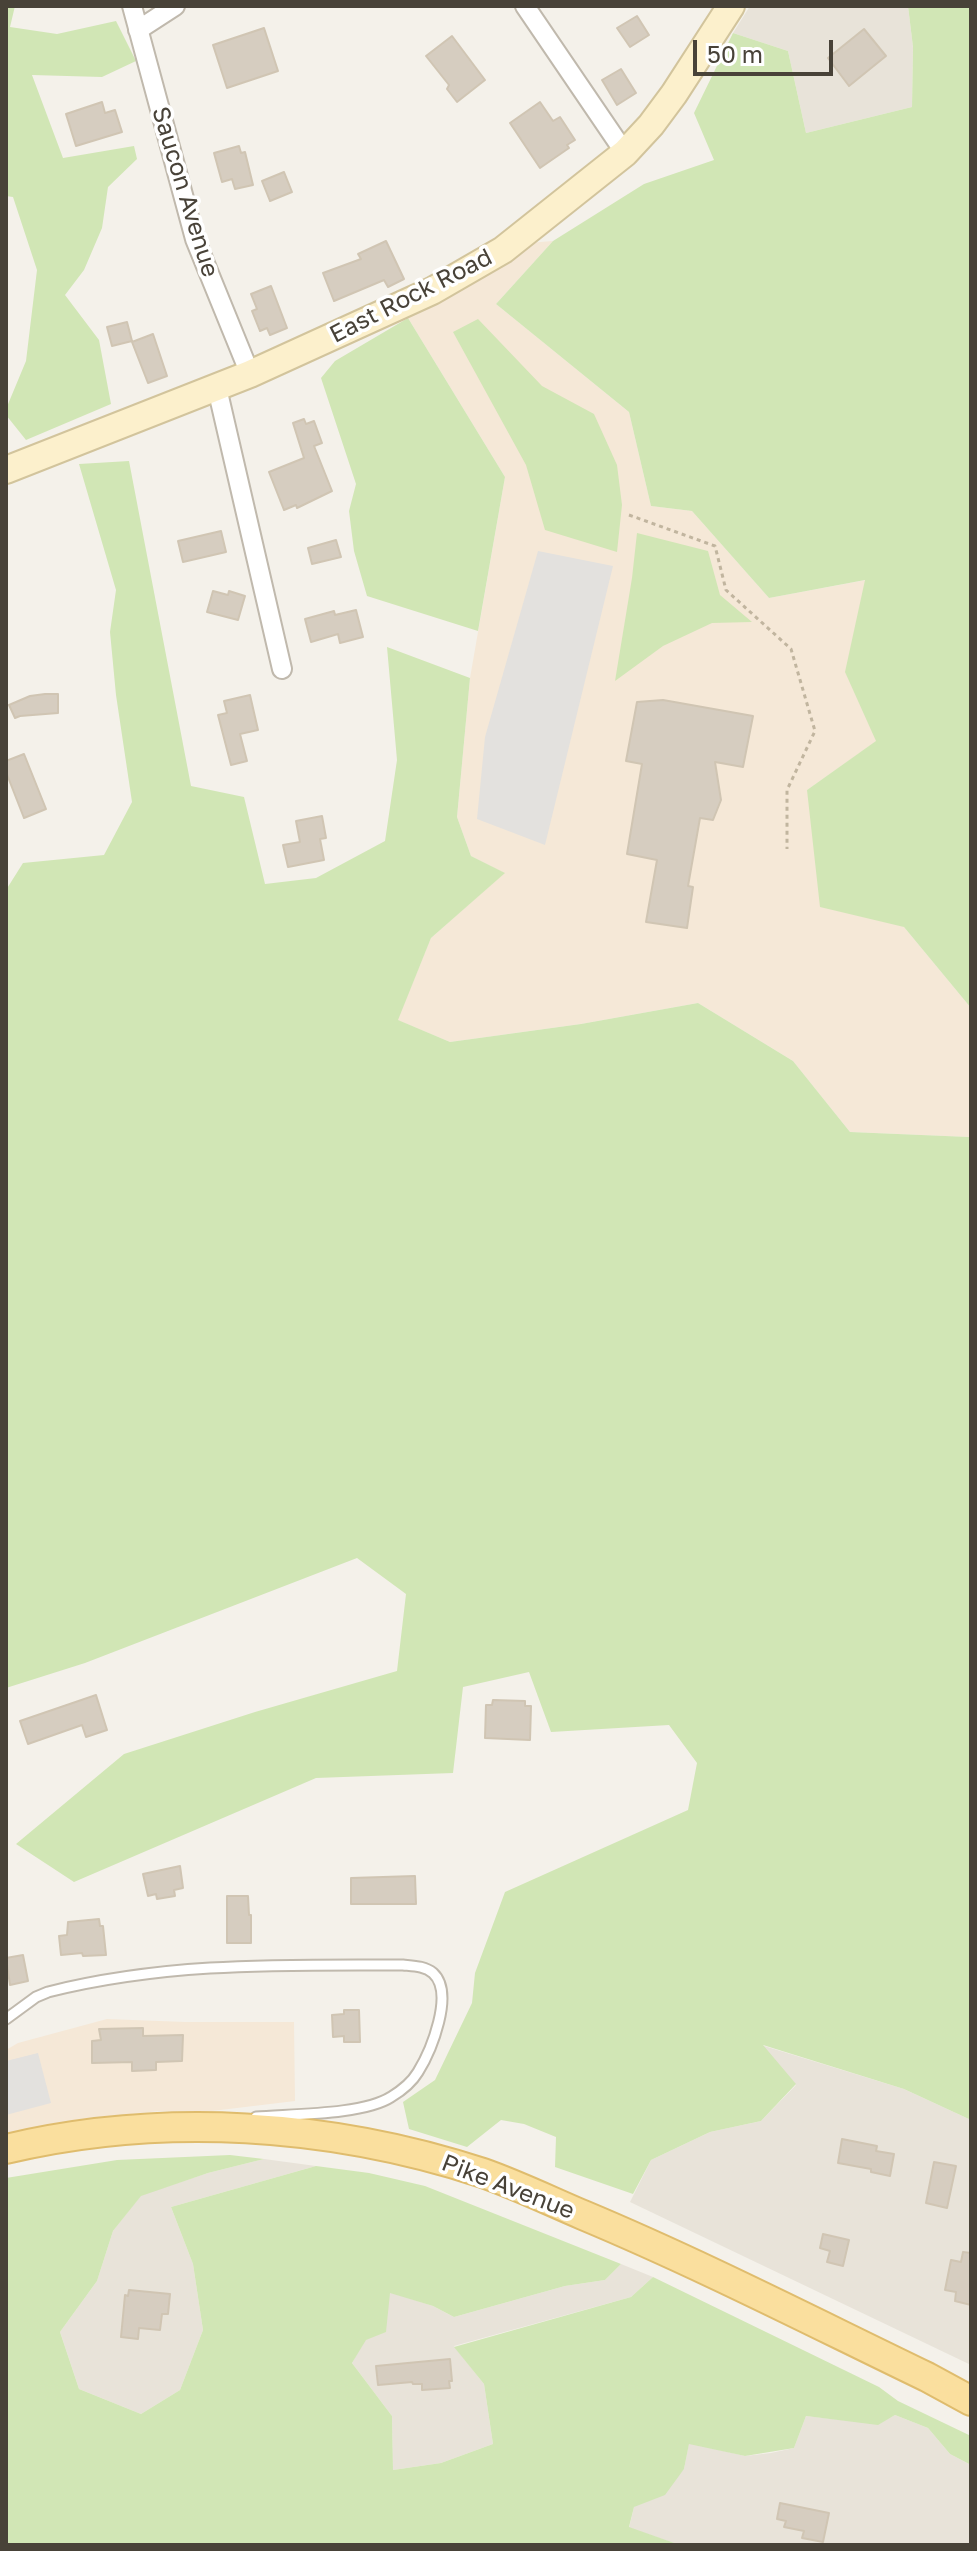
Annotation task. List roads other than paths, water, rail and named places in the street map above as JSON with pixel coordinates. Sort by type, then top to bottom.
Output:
[{"type":"main road","name":"Pike Avenue","points":[[6,2149],[142,2129],[246,2129],[367,2143],[427,2157],[485,2174],[646,2242],[971,2401]]},
{"type":"street","name":"Saucon Avenue","points":[[132,6],[195,239],[250,374]]},
{"type":"street","points":[[138,30],[175,6]]},
{"type":"street","points":[[525,6],[625,153]]},
{"type":"street","name":"East Rock Road","points":[[6,470],[250,374],[468,272],[536,225],[625,153],[674,94],[731,6]]},
{"type":"street","points":[[217,388],[282,669]]},
{"type":"lane","points":[[6,2019],[48,1992],[199,1967],[403,1965],[432,1972],[441,1988],[440,2017],[429,2052],[417,2074],[390,2098],[375,2105],[66,2133],[60,2139]]}]
